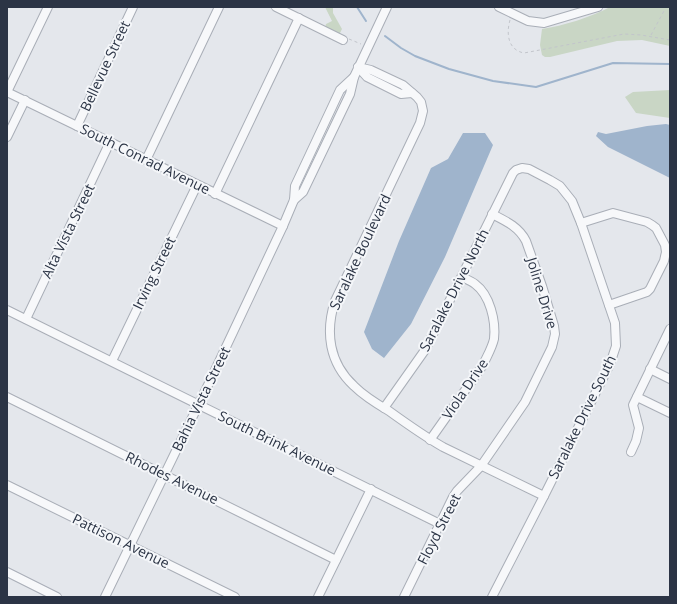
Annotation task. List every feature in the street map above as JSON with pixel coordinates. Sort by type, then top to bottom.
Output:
[{"type":"street","points":[[7,92],[48,7]]},
{"type":"street","name":"Bellevue Street","points":[[77,126],[133,7]]},
{"type":"street","points":[[146,160],[219,7]]},
{"type":"street","points":[[276,7],[294,13],[341,39]]},
{"type":"street","name":"Bahia Vista Street","points":[[105,597],[283,226],[294,200],[303,192],[350,94],[358,67],[387,7]]},
{"type":"street","points":[[499,7],[534,23],[544,23],[558,19],[575,10],[598,7]]},
{"type":"street","points":[[215,194],[294,13]]},
{"type":"street","name":"Saralake Boulevard","points":[[358,67],[371,70],[403,85],[421,102],[423,111],[420,123],[334,301],[329,323],[329,337],[332,351],[340,370],[354,386],[430,440],[544,496]]},
{"type":"street","name":"South Conrad Avenue","points":[[7,92],[283,226]]},
{"type":"street","points":[[7,137],[24,100]]},
{"type":"street","name":"Alta Vista Street","points":[[26,319],[110,142]]},
{"type":"street","name":"Saralake Drive North","points":[[384,408],[425,350],[513,173],[518,169]]},
{"type":"street","name":"Saralake Drive South","points":[[492,597],[613,357],[616,346],[616,329],[609,305],[572,201],[560,186],[550,180],[529,169],[518,169]]},
{"type":"street","name":"Irving Street","points":[[112,361],[197,184]]},
{"type":"street","points":[[581,223],[617,213],[647,222],[652,225],[656,228],[665,245],[666,252],[664,261],[650,289],[647,292],[609,305]]},
{"type":"street","name":"Joline Drive","points":[[481,466],[530,394],[552,347],[555,334],[544,292],[523,235],[515,227],[492,214]]},
{"type":"street","name":"Viola Drive","points":[[430,440],[483,365],[494,340],[493,318],[484,293],[476,284],[462,277]]},
{"type":"street","name":"South Brink Avenue","points":[[7,310],[440,524]]},
{"type":"street","points":[[631,452],[638,433],[638,422],[633,407],[650,369],[667,343],[670,329]]},
{"type":"street","points":[[650,369],[670,379]]},
{"type":"street","name":"Rhodes Avenue","points":[[7,397],[336,560]]},
{"type":"street","points":[[637,397],[670,413]]},
{"type":"street","name":"Floyd Street","points":[[404,597],[457,491],[481,466]]},
{"type":"street","name":"Pattison Avenue","points":[[7,485],[235,597]]},
{"type":"street","points":[[318,597],[371,489]]},
{"type":"street","points":[[7,572],[57,597]]},
{"type":"path","points":[[651,36],[665,9]]},
{"type":"path","points":[[512,14],[508,25],[508,40],[512,47],[517,51],[524,52],[624,34],[651,36],[670,40]]},
{"type":"path","points":[[341,39],[342,35],[368,46]]},
{"type":"green space","points":[[325,7],[333,7],[333,13],[342,29],[339,35],[325,28],[326,24],[332,21]]},
{"type":"green space","points":[[610,7],[670,7],[670,46],[642,40],[617,41],[550,57],[545,57],[542,55],[540,45],[542,29],[577,21]]},
{"type":"green space","points":[[670,90],[670,118],[636,113],[625,97],[633,92]]},
{"type":"water","points":[[666,124],[670,125],[670,178],[608,147],[596,136],[598,132],[606,134]]},
{"type":"water","points":[[463,133],[485,133],[493,145],[445,257],[411,324],[384,358],[372,349],[364,332],[399,241],[431,168],[448,159]]},
{"type":"waterway","points":[[357,7],[366,21]]},
{"type":"waterway","points":[[385,36],[415,56],[449,69],[493,81],[536,87],[613,63],[670,64]]}]
